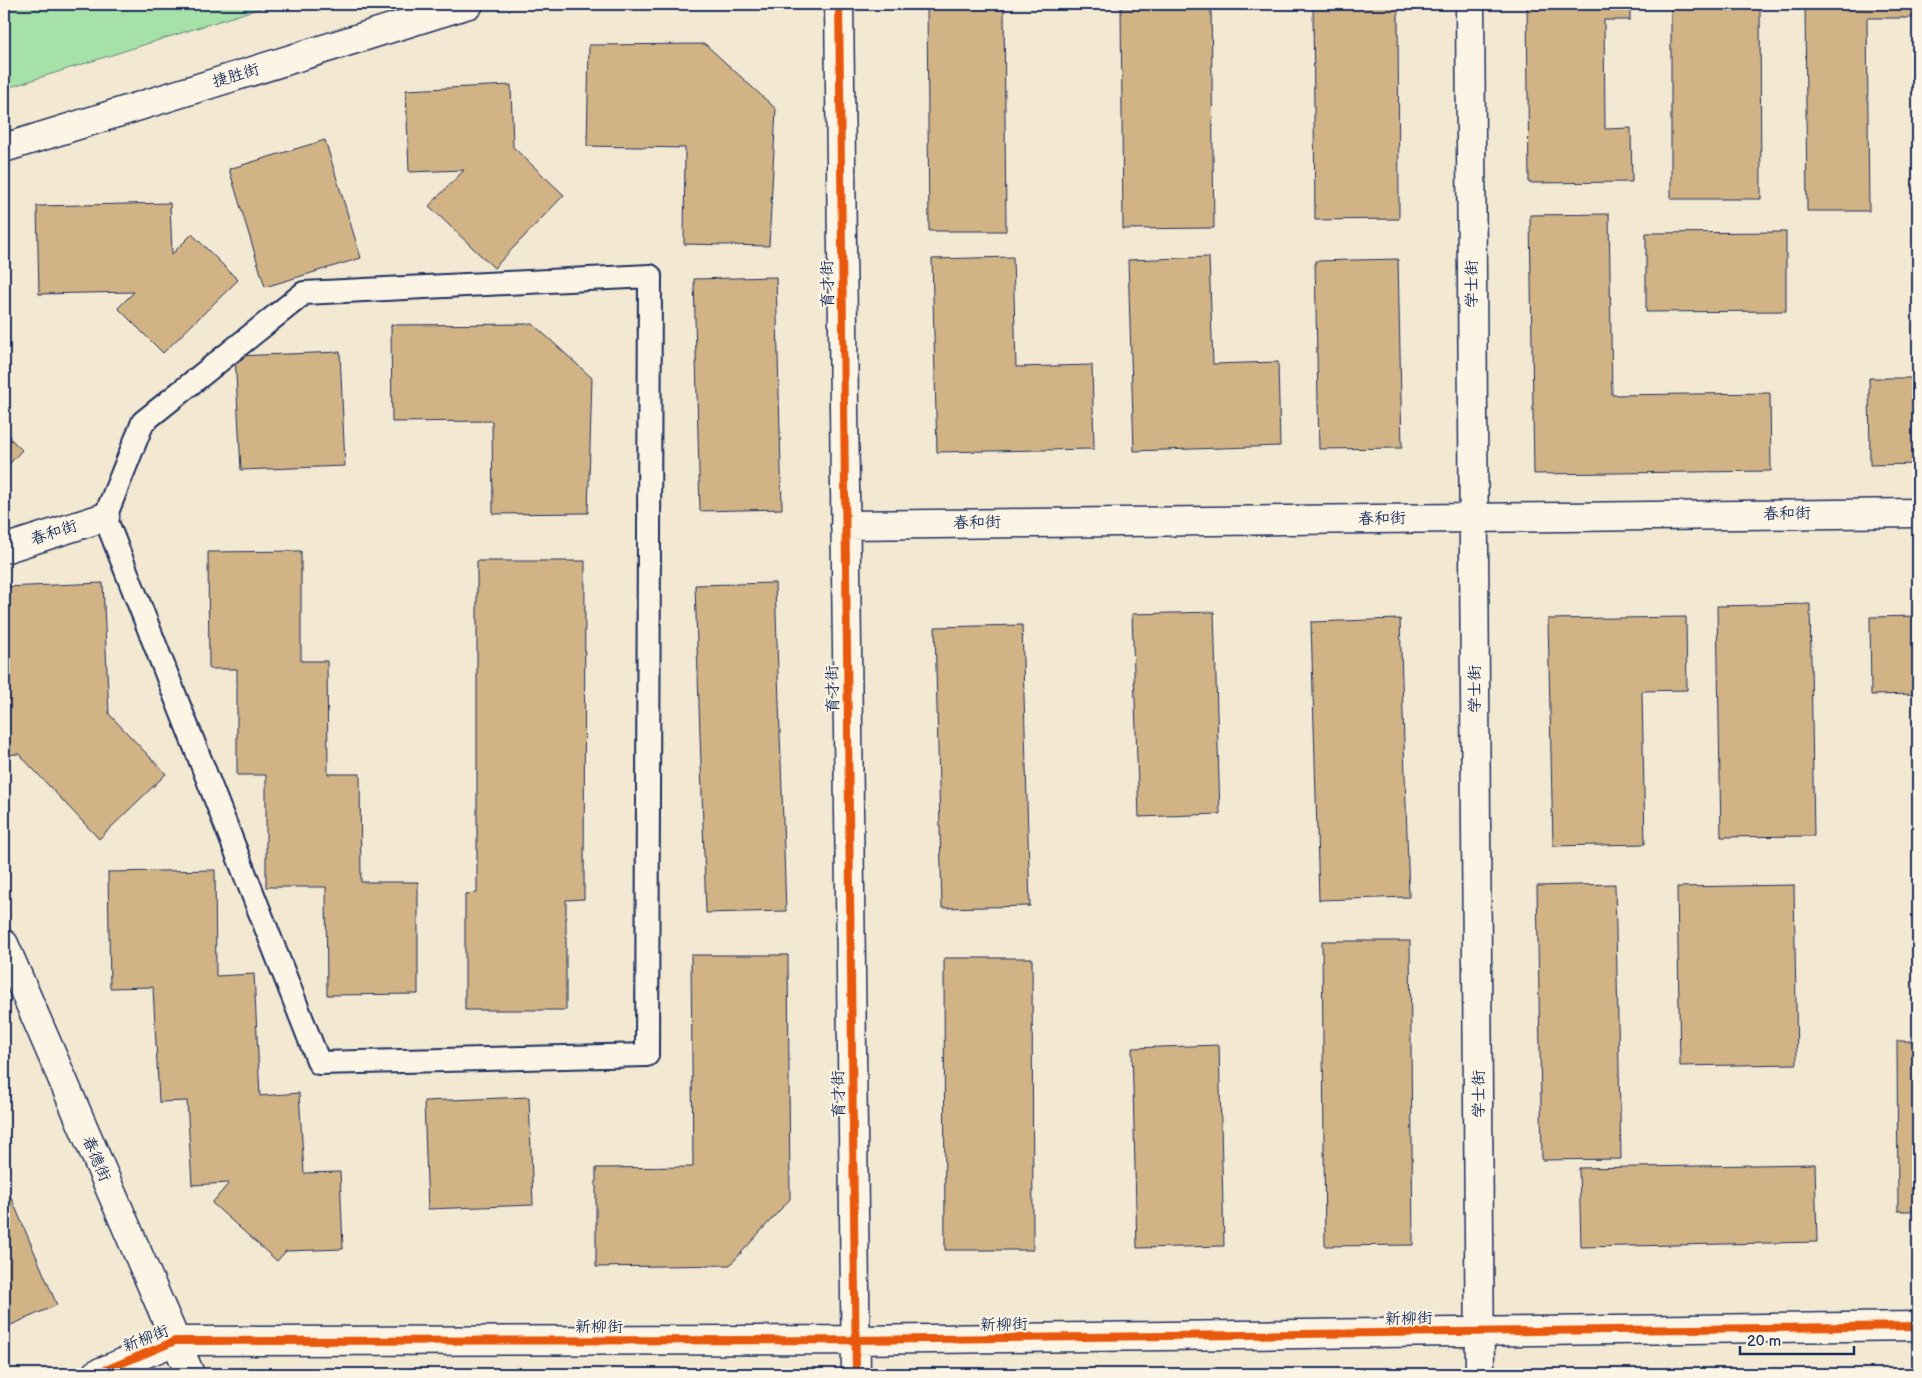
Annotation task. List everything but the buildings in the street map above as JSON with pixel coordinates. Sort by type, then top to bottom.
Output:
[{"type":"street","name":"捷胜街","points":[[4,148],[469,4]]},
{"type":"street","name":"育才街","points":[[839,4],[856,1374]]},
{"type":"street","name":"学士街","points":[[1470,4],[1480,1374]]},
{"type":"street","name":"春和街","points":[[845,525],[1918,513]]},
{"type":"street","name":"春和街","points":[[4,550],[105,517]]},
{"type":"street","name":"春德街","points":[[4,944],[190,1374]]},
{"type":"street","name":"新柳街","points":[[96,1374],[175,1341],[855,1340],[1918,1326]]},
{"type":"lane","points":[[650,276],[647,1056],[319,1063],[105,517],[143,422],[304,293],[650,276]]},
{"type":"green space","points":[[4,4],[273,4],[4,89]]},
{"type":"cycle path","points":[[839,4],[856,1374]]},
{"type":"cycle path","points":[[96,1374],[175,1341],[855,1340],[1918,1326]]}]
